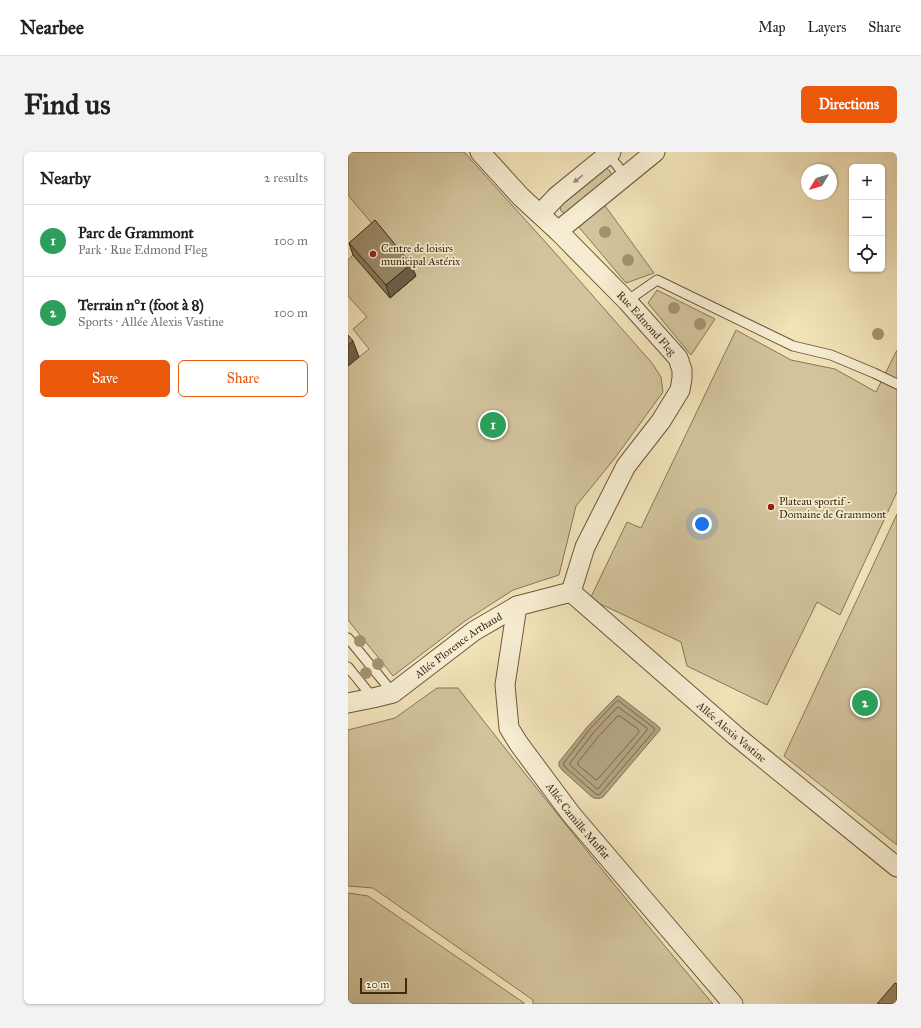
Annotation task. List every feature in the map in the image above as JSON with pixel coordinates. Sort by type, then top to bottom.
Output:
[{"type":"street","name":"Rue Edmond Fleg","points":[[480,152],[521,197],[558,231],[627,301],[678,358],[682,370],[680,390],[661,421],[626,466],[585,547],[571,592]]},
{"type":"street","points":[[558,231],[628,179],[655,152]]},
{"type":"street","points":[[540,214],[557,196],[608,153]]},
{"type":"street","name":"Allée Florence Arthaud","points":[[348,703],[393,693],[474,631],[517,606],[571,592]]},
{"type":"street","name":"Allée Alexis Vastine","points":[[571,592],[736,736],[897,867]]},
{"type":"street","name":"Allée Camille Muffat","points":[[517,606],[505,685],[509,728],[519,744],[571,814],[733,1004]]},
{"type":"lane","points":[[608,153],[628,179]]},
{"type":"lane","points":[[627,301],[657,280],[793,346],[831,355],[897,384]]},
{"type":"lane","points":[[348,638],[393,693]]},
{"type":"lane","points":[[348,667],[373,698]]},
{"type":"shaded area","points":[[348,152],[464,152],[652,363],[661,377],[663,392],[615,458],[576,506],[559,575],[513,590],[465,621],[393,676],[348,620],[348,366],[369,349],[353,329],[367,317],[348,296],[348,260],[353,255],[416,276],[348,195]]},
{"type":"shaded area","points":[[606,168],[610,171],[612,176],[567,213],[561,211],[560,206]]},
{"type":"shaded area","points":[[603,203],[654,273],[626,283],[578,226]]},
{"type":"shaded area","points":[[657,290],[715,319],[691,355],[648,303]]},
{"type":"shaded area","name":"Plateau sportif - Domaine de Grammont","points":[[736,330],[791,360],[835,369],[876,392],[897,350],[897,492],[840,615],[817,602],[767,705],[687,666],[681,642],[590,599],[627,522],[641,528]]},
{"type":"shaded area","points":[[897,514],[897,845],[784,756]]},
{"type":"shaded area","points":[[437,688],[458,688],[584,847],[713,1004],[533,1004],[533,1000],[373,888],[348,886],[348,730],[395,718]]},
{"type":"shaded area","points":[[348,893],[368,896],[524,1004],[348,1004]]},
{"type":"water","points":[[617,696],[658,726],[660,730],[603,797],[595,798],[562,770],[559,766],[559,762],[588,726]]},
{"type":"building","points":[[375,220],[411,264],[386,285],[349,243]]},
{"type":"building","points":[[348,335],[353,341],[348,345]]},
{"type":"building","points":[[895,983],[897,984],[897,1004],[877,1004]]},
{"type":"place","name":"Centre de loisirs municipal Astérix","points":[[373,254]]},
{"type":"place","name":"Parc de Grammont","points":[[493,425]]},
{"type":"place","name":"Plateau sportif - Domaine de Grammont","points":[[771,507]]},
{"type":"place","name":"Terrain n°1 (foot à 8)","points":[[865,703]]}]
